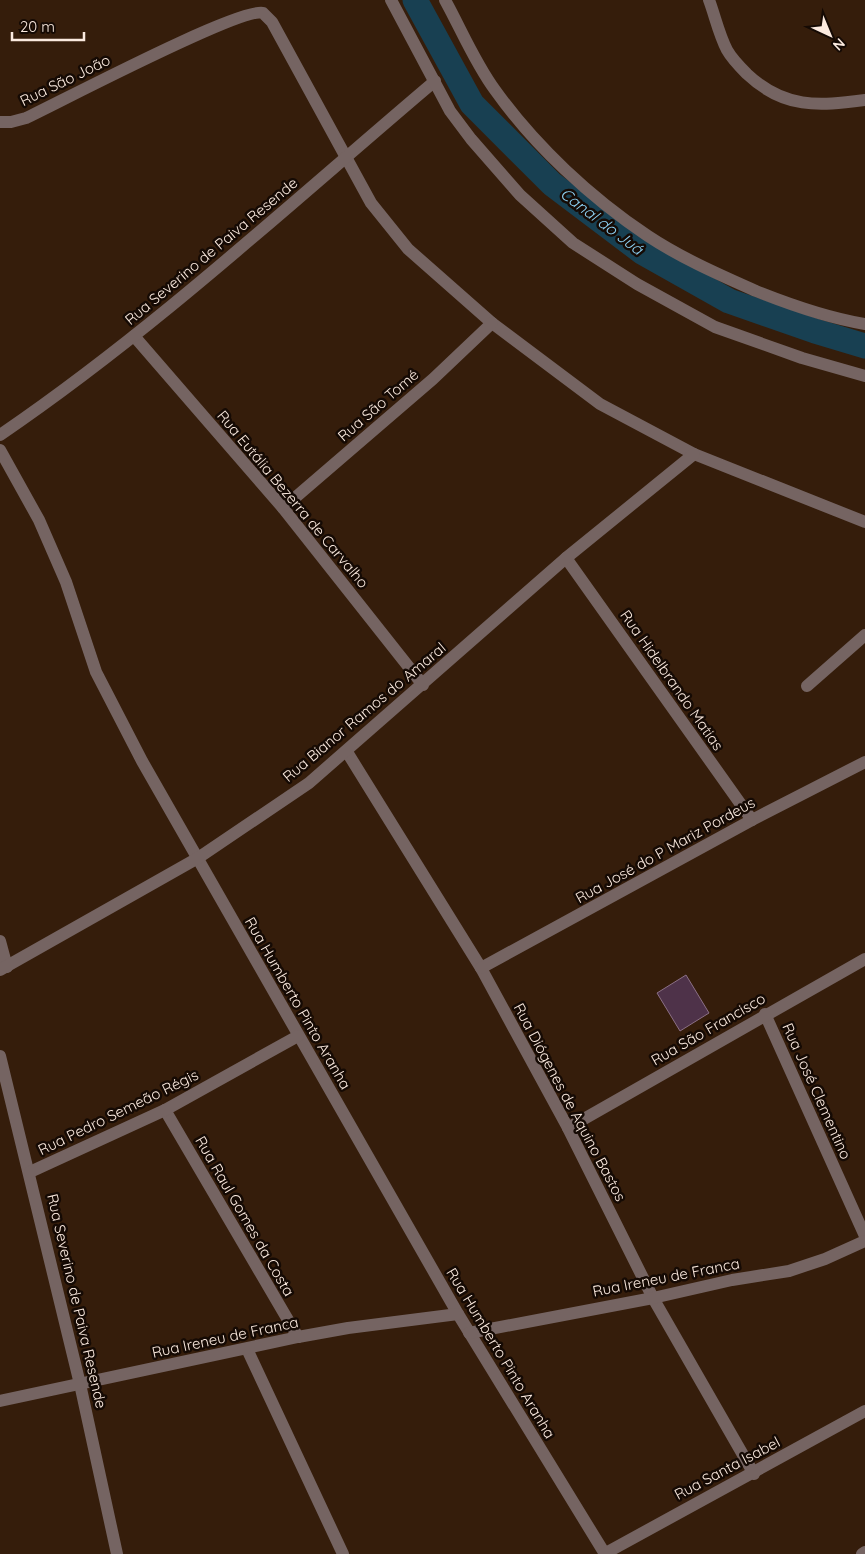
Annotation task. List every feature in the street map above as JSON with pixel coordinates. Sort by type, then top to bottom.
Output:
[{"type":"street","points":[[391,0],[450,110],[476,145],[520,195],[574,243],[638,284],[715,327],[802,358],[865,376]]},
{"type":"street","points":[[445,0],[494,89],[546,149],[596,196],[648,236],[718,274],[780,301],[841,320],[865,324]]},
{"type":"street","points":[[709,0],[728,51],[756,83],[774,94],[798,103],[825,105],[865,100]]},
{"type":"street","name":"Rua São João","points":[[0,122],[11,122],[26,118],[204,32],[252,13],[263,13],[272,22],[348,158]]},
{"type":"street","name":"Rua Severino de Paiva Resende","points":[[0,435],[48,402],[134,336],[348,158],[435,81]]},
{"type":"street","points":[[348,158],[371,202],[408,249],[492,323],[600,404],[694,454],[865,522]]},
{"type":"street","name":"Rua São Tomé","points":[[283,508],[433,379],[492,323]]},
{"type":"street","name":"Rua Eutália Bezerra de Carvalho","points":[[134,336],[283,508],[422,685]]},
{"type":"street","name":"Rua Humberto Pinto Aranha","points":[[0,450],[39,520],[66,582],[96,672],[142,761],[469,1333],[604,1554]]},
{"type":"street","name":"Rua Bianor Ramos do Amaral","points":[[4,968],[198,858],[309,783],[347,752],[566,558],[694,454]]},
{"type":"street","name":"Rua Hidelbrando Matias","points":[[566,558],[752,820]]},
{"type":"street","points":[[806,686],[865,635]]},
{"type":"street","name":"Rua Diógenes de Aquino Bastos","points":[[347,752],[481,968],[568,1128],[653,1298],[754,1474]]},
{"type":"street","name":"Rua José do P Mariz Pordeus","points":[[481,968],[752,820],[865,762]]},
{"type":"street","points":[[0,941],[4,968]]},
{"type":"street","name":"Rua São Francisco","points":[[568,1128],[765,1014],[865,959]]},
{"type":"street","name":"Rua José Clementino","points":[[765,1014],[865,1236]]},
{"type":"street","name":"Rua Pedro Semeão Régis","points":[[30,1172],[165,1110],[298,1036]]},
{"type":"street","name":"Rua Severino de Paiva Resende","points":[[0,1056],[30,1172],[80,1384],[117,1554]]},
{"type":"street","name":"Rua Raul Gomes da Costa","points":[[165,1110],[298,1337]]},
{"type":"street","name":"Rua Ireneu de Franca","points":[[469,1333],[653,1298],[732,1280],[788,1271],[825,1260],[865,1241]]},
{"type":"street","name":"Rua Ireneu de Franca","points":[[0,1401],[298,1337],[348,1328],[458,1314]]},
{"type":"street","points":[[247,1349],[343,1554]]},
{"type":"street","name":"Rua Santa Isabel","points":[[604,1554],[754,1474],[865,1411]]},
{"type":"building","points":[[686,975],[709,1013],[680,1031],[657,993]]},
{"type":"waterway","name":"Canal do Juá","points":[[415,0],[472,104],[552,184],[642,252],[729,301],[865,346]]}]
